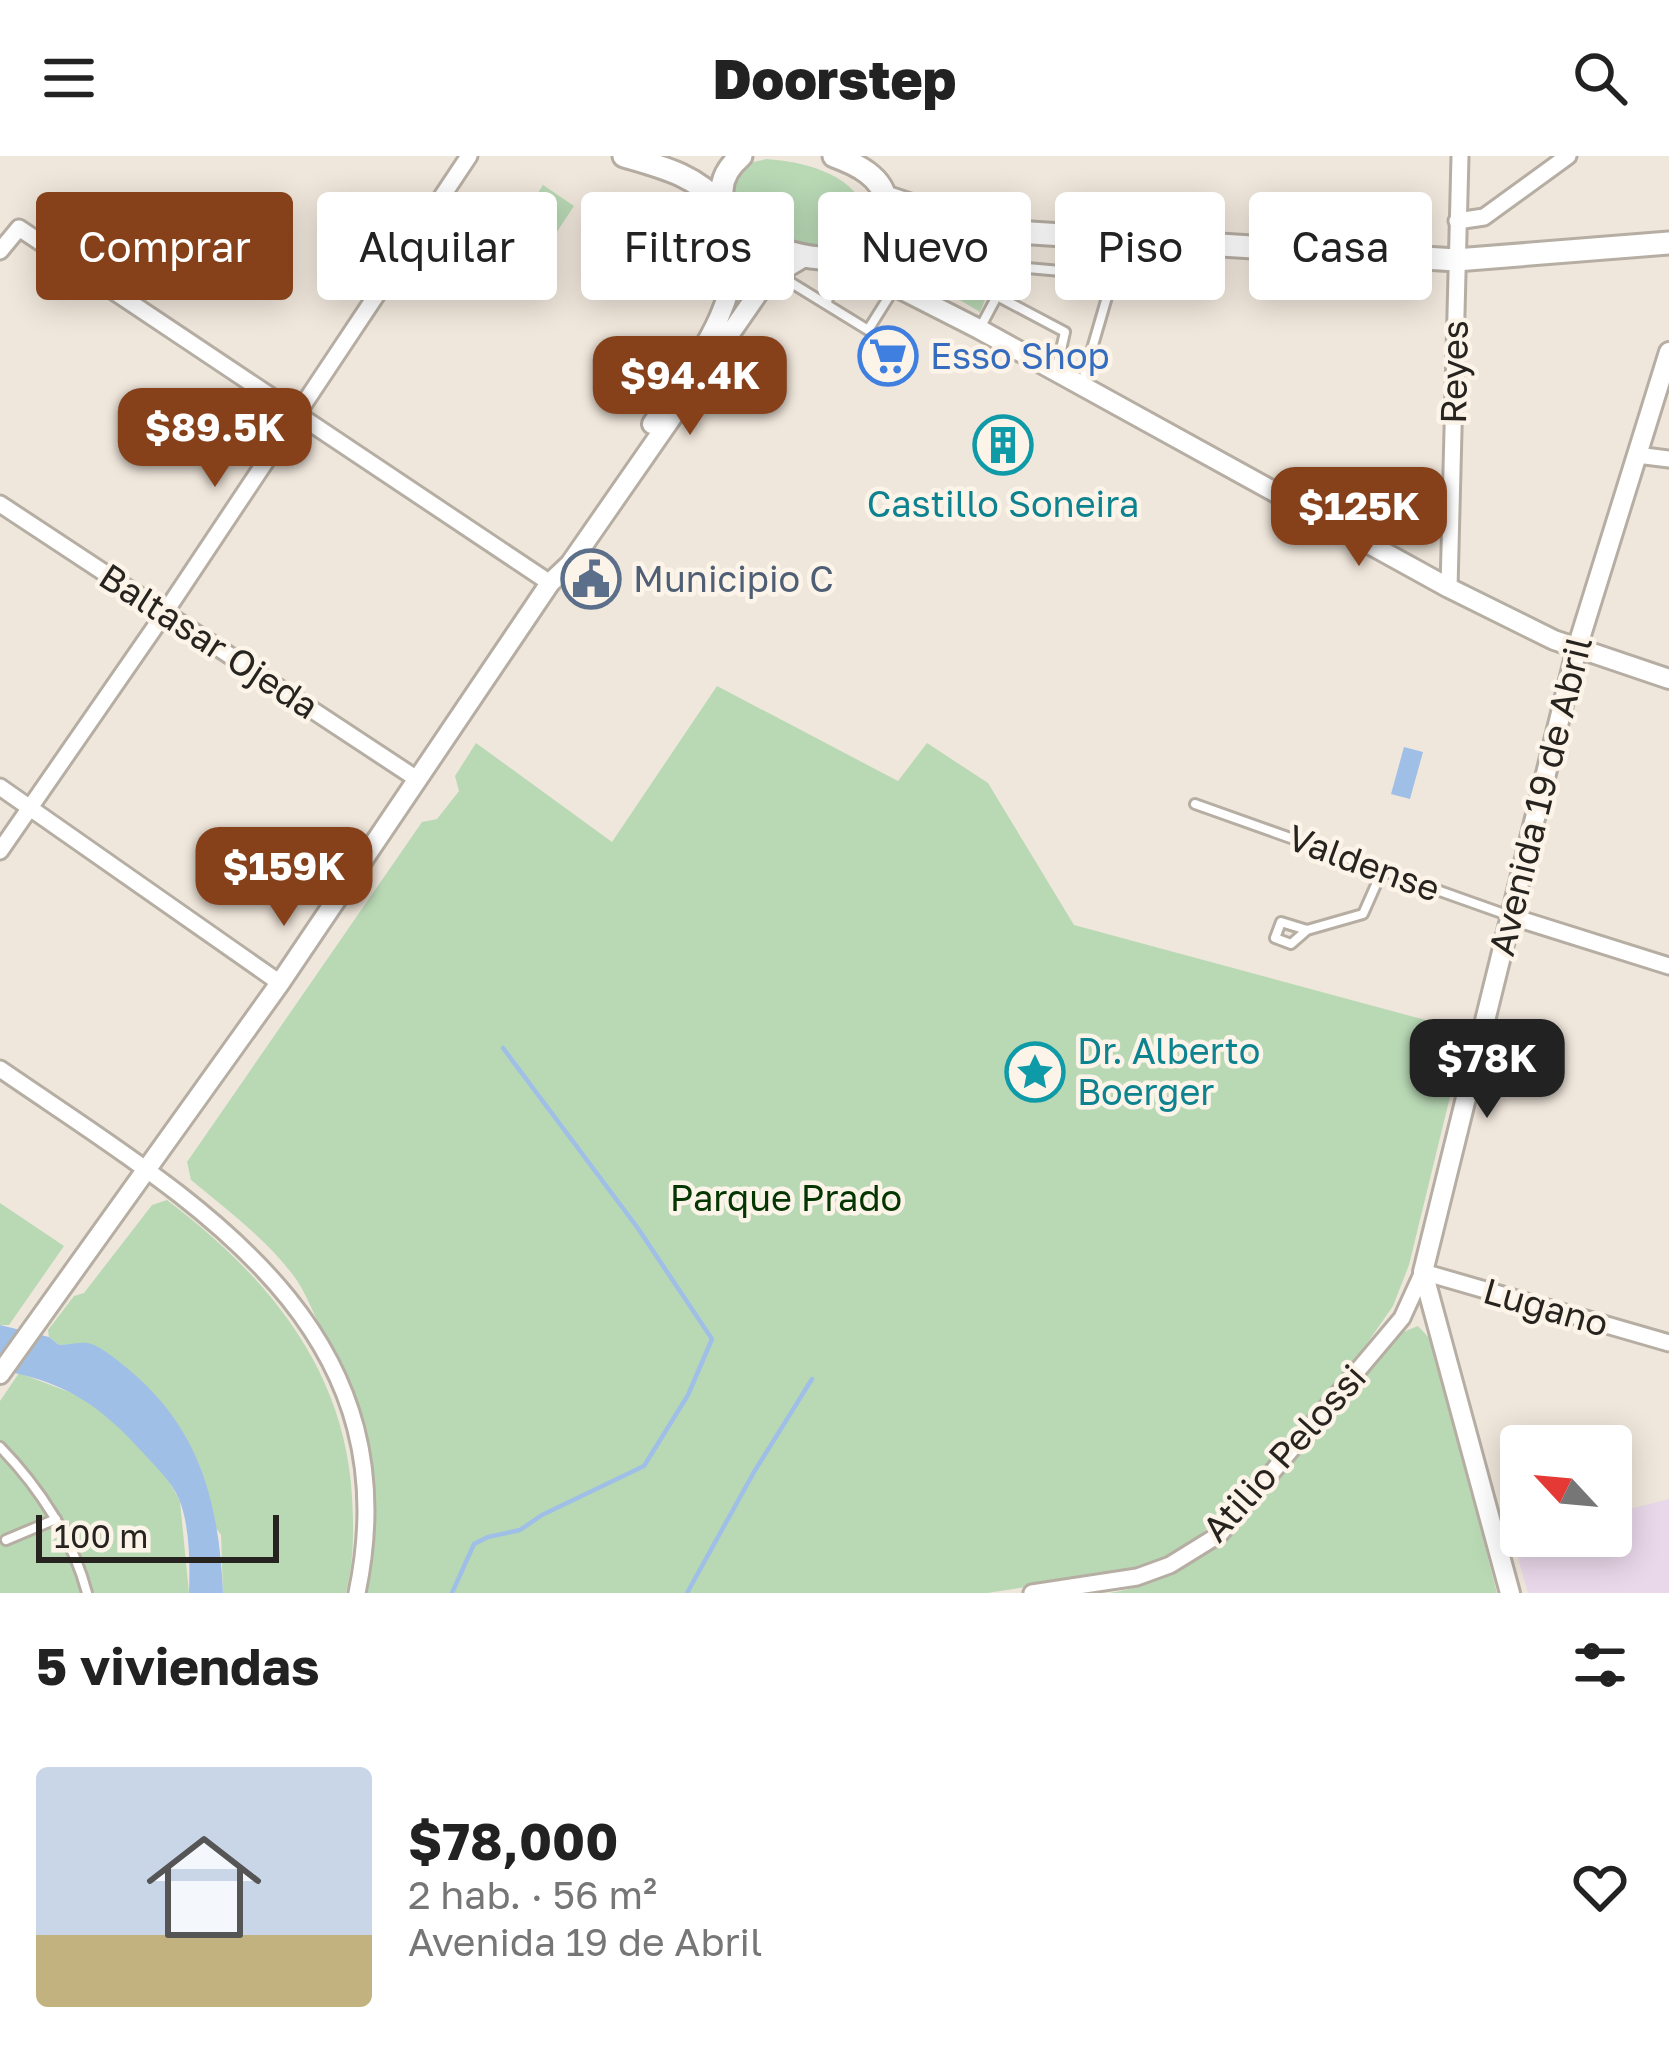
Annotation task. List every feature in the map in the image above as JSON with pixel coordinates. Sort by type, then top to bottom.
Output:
[{"type":"main road","points":[[624,156],[686,176],[709,192]]},
{"type":"main road","points":[[721,192],[724,177],[741,156]]},
{"type":"main road","points":[[834,156],[858,166],[883,191]]},
{"type":"main road","points":[[883,191],[886,156]]},
{"type":"main road","points":[[1225,247],[1456,260],[1669,243]]},
{"type":"main road","points":[[794,252],[818,257]]},
{"type":"street","points":[[0,850],[470,156]]},
{"type":"street","name":"Reyes","points":[[1449,588],[1460,156]]},
{"type":"street","points":[[1457,221],[1484,218],[1568,156]]},
{"type":"street","points":[[0,251],[19,229],[550,584]]},
{"type":"street","points":[[794,263],[806,256]]},
{"type":"street","points":[[550,584],[560,557],[722,315],[726,300]]},
{"type":"street","points":[[0,1374],[280,983],[550,584],[570,564],[754,300]]},
{"type":"street","points":[[922,300],[1449,588],[1577,648],[1669,679]]},
{"type":"street","points":[[927,300],[933,305]]},
{"type":"street","name":"Avenida 19 de Abril","points":[[1510,1593],[1423,1272],[1577,648],[1669,352]]},
{"type":"street","points":[[1637,455],[1669,459]]},
{"type":"street","name":"Baltasar Ojeda","points":[[0,504],[417,779]]},
{"type":"street","points":[[0,788],[280,983]]},
{"type":"street","name":"Valdense","points":[[1510,916],[1669,966]]},
{"type":"street","points":[[0,1069],[148,1171],[248,1251],[294,1302],[331,1360],[355,1424],[364,1491],[362,1569],[356,1593]]},
{"type":"street","name":"Lugano","points":[[1423,1272],[1669,1343]]},
{"type":"street","name":"Atilio Pelossi","points":[[1032,1593],[1137,1577],[1170,1565],[1220,1534],[1402,1318],[1423,1272]]},
{"type":"lane","points":[[794,285],[868,330],[887,300]]},
{"type":"lane","points":[[826,304],[827,300]]},
{"type":"lane","points":[[979,329],[995,300]]},
{"type":"lane","points":[[1005,300],[1065,332],[1056,371]]},
{"type":"lane","points":[[1082,386],[1107,300]]},
{"type":"lane","name":"Valdense","points":[[1195,803],[1510,916]]},
{"type":"lane","points":[[1307,930],[1363,914],[1382,869]]},
{"type":"lane","points":[[0,1447],[56,1519],[81,1568],[86,1593]]},
{"type":"lane","points":[[6,1540],[56,1519]]},
{"type":"shaded area","points":[[1669,1499],[1669,1593],[1528,1593],[1518,1557],[1632,1557],[1632,1509]]},
{"type":"green space","points":[[767,159],[810,166],[836,177],[854,192],[818,192],[818,245],[798,243],[794,242],[794,192],[734,192],[731,180],[744,164]]},
{"type":"green space","points":[[557,194],[574,206],[557,232]]},
{"type":"green space","points":[[960,300],[985,300],[980,312]]},
{"type":"green space","name":"Parque Prado","points":[[717,686],[898,781],[927,743],[988,783],[1074,925],[1466,1031],[1409,1265],[1393,1306],[1361,1352],[1231,1509],[1178,1553],[1128,1571],[987,1593],[367,1593],[373,1558],[372,1489],[358,1421],[334,1356],[293,1275],[258,1236],[191,1180],[187,1162],[422,822],[437,819],[459,791],[455,776],[476,743],[612,842]]},
{"type":"green space","points":[[167,1200],[264,1289],[313,1358],[331,1397],[351,1483],[353,1538],[346,1593],[223,1593],[221,1535],[87,1343],[59,1345],[49,1337],[48,1330],[74,1296],[84,1293],[152,1205]]},
{"type":"green space","points":[[0,1203],[64,1246],[9,1325],[0,1325]]},
{"type":"green space","points":[[1418,1326],[1432,1341],[1497,1593],[1109,1593],[1164,1577],[1227,1537],[1398,1334]]},
{"type":"green space","points":[[19,1373],[85,1398],[118,1424],[166,1476],[180,1501],[189,1593],[0,1593],[0,1401]]},
{"type":"water","points":[[1404,747],[1423,752],[1410,799],[1391,794]]},
{"type":"water","points":[[0,1325],[49,1337],[59,1345],[92,1344],[152,1391],[172,1416],[201,1469],[217,1528],[223,1593],[189,1593],[185,1521],[179,1499],[163,1475],[112,1422],[80,1398],[44,1381],[0,1370]]},
{"type":"waterway","points":[[452,1593],[474,1544],[520,1530],[644,1466],[688,1395],[712,1339],[637,1227],[503,1048]]},
{"type":"waterway","points":[[687,1593],[812,1379]]},
{"type":"place","name":"Esso Shop","points":[[888,356]]},
{"type":"place","name":"Castillo Soneira","points":[[1003,445]]},
{"type":"place","name":"Municipio C","points":[[591,579]]},
{"type":"place","name":"Dr. Alberto Boerger","points":[[1035,1072]]}]
